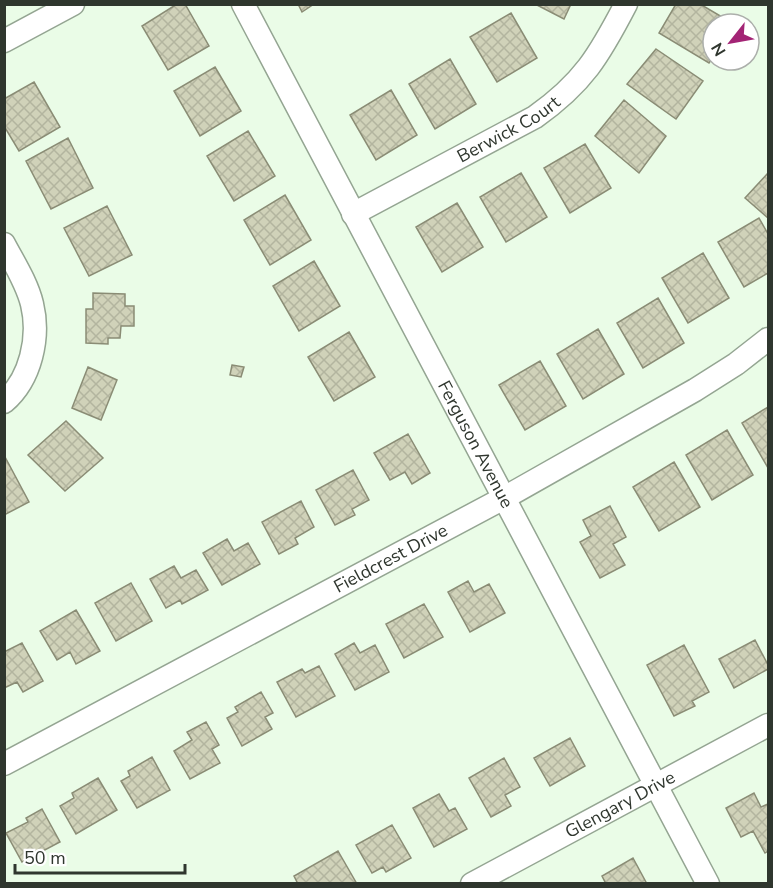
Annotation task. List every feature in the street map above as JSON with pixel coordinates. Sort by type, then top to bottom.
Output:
[{"type":"street","points":[[4,41],[73,4]]},
{"type":"street","name":"Ferguson Avenue","points":[[243,4],[708,884]]},
{"type":"street","name":"Berwick Court","points":[[353,214],[535,117],[561,98],[585,73],[598,55],[626,4]]},
{"type":"street","points":[[4,244],[32,303],[35,328],[32,355],[24,377],[4,402]]},
{"type":"street","name":"Fieldcrest Drive","points":[[4,764],[504,498],[695,390],[736,364],[768,339]]},
{"type":"street","name":"Glengary Drive","points":[[472,884],[768,725]]},
{"type":"building","points":[[177,4],[185,4],[209,46],[168,70],[142,26]]},
{"type":"building","points":[[298,4],[314,4],[302,12]]},
{"type":"building","points":[[535,4],[571,4],[564,19]]},
{"type":"building","points":[[676,4],[700,4],[714,12],[701,12],[701,58],[659,33]]},
{"type":"building","points":[[511,13],[537,58],[497,82],[470,37]]},
{"type":"building","points":[[656,49],[703,81],[676,119],[627,84]]},
{"type":"building","points":[[450,59],[476,104],[435,129],[409,84]]},
{"type":"building","points":[[215,67],[241,111],[200,136],[174,91]]},
{"type":"building","points":[[34,82],[60,127],[19,151],[4,126],[4,99]]},
{"type":"building","points":[[391,90],[417,135],[376,160],[350,115]]},
{"type":"building","points":[[624,100],[666,136],[639,173],[595,136]]},
{"type":"building","points":[[248,131],[275,176],[234,201],[207,156]]},
{"type":"building","points":[[68,138],[93,188],[51,209],[26,161]]},
{"type":"building","points":[[585,144],[611,188],[570,213],[544,168]]},
{"type":"building","points":[[521,173],[547,217],[506,242],[480,197]]},
{"type":"building","points":[[768,173],[768,218],[745,198]]},
{"type":"building","points":[[285,195],[311,240],[270,265],[244,220]]},
{"type":"building","points":[[457,203],[483,247],[442,272],[416,227]]},
{"type":"building","points":[[107,206],[132,255],[89,276],[64,228]]},
{"type":"building","points":[[759,218],[768,234],[768,273],[744,287],[718,242]]},
{"type":"building","points":[[703,253],[729,298],[688,323],[662,278]]},
{"type":"building","points":[[314,261],[340,306],[299,331],[273,286]]},
{"type":"building","points":[[93,293],[125,294],[125,306],[134,306],[134,326],[121,326],[120,338],[108,338],[108,344],[86,343],[86,309],[93,309]]},
{"type":"building","points":[[658,298],[684,343],[643,368],[617,323]]},
{"type":"building","points":[[598,329],[624,374],[583,399],[557,354]]},
{"type":"building","points":[[349,332],[375,377],[334,401],[308,357]]},
{"type":"building","points":[[540,361],[566,406],[525,430],[499,385]]},
{"type":"building","points":[[232,365],[244,367],[241,377],[230,375]]},
{"type":"building","points":[[88,367],[117,380],[101,420],[72,408]]},
{"type":"building","points":[[768,407],[768,468],[742,423]]},
{"type":"building","points":[[66,421],[103,458],[65,491],[28,455]]},
{"type":"building","points":[[727,430],[753,475],[712,500],[686,455]]},
{"type":"building","points":[[408,434],[430,473],[412,484],[405,472],[390,480],[374,453]]},
{"type":"building","points":[[4,455],[29,502],[4,515]]},
{"type":"building","points":[[674,462],[700,507],[659,531],[633,487]]},
{"type":"building","points":[[353,470],[369,500],[352,509],[355,515],[335,525],[316,490]]},
{"type":"building","points":[[301,501],[314,527],[295,538],[298,544],[279,554],[262,522]]},
{"type":"building","points":[[610,506],[626,537],[613,544],[625,565],[600,578],[580,542],[591,536],[583,520]]},
{"type":"building","points":[[227,539],[234,551],[248,543],[260,564],[222,585],[203,553]]},
{"type":"building","points":[[174,566],[181,578],[196,570],[208,590],[182,604],[180,600],[166,608],[150,579]]},
{"type":"building","points":[[468,581],[474,592],[489,584],[505,613],[470,632],[448,592]]},
{"type":"building","points":[[131,583],[152,621],[116,641],[95,603]]},
{"type":"building","points":[[424,604],[443,637],[404,658],[386,624]]},
{"type":"building","points":[[76,610],[100,651],[76,664],[70,652],[57,660],[40,631]]},
{"type":"building","points":[[755,640],[768,669],[734,688],[719,659]]},
{"type":"building","points":[[22,643],[43,681],[23,692],[17,682],[4,688],[4,652]]},
{"type":"building","points":[[354,643],[360,653],[375,645],[389,672],[355,690],[335,654]]},
{"type":"building","points":[[684,645],[709,692],[692,701],[695,706],[674,716],[647,665]]},
{"type":"building","points":[[319,666],[335,696],[296,717],[277,682],[302,669],[305,673]]},
{"type":"building","points":[[261,692],[273,713],[265,717],[272,729],[242,746],[227,718],[238,712],[235,707]]},
{"type":"building","points":[[206,722],[219,745],[212,749],[220,763],[190,779],[174,751],[192,740],[187,732]]},
{"type":"building","points":[[570,738],[585,766],[550,786],[534,758]]},
{"type":"building","points":[[152,757],[170,790],[137,808],[121,781],[130,776],[128,771]]},
{"type":"building","points":[[504,758],[520,787],[505,795],[511,806],[491,817],[469,778]]},
{"type":"building","points":[[98,778],[117,810],[76,834],[60,806],[74,798],[72,793]]},
{"type":"building","points":[[754,793],[761,807],[768,804],[768,851],[765,853],[753,831],[741,837],[726,808]]},
{"type":"building","points":[[439,794],[449,811],[455,808],[467,829],[434,847],[413,808]]},
{"type":"building","points":[[42,809],[60,842],[22,862],[6,833],[28,822],[26,818]]},
{"type":"building","points":[[392,825],[411,858],[386,872],[383,867],[372,873],[356,845]]},
{"type":"building","points":[[338,851],[357,884],[298,884],[294,876]]},
{"type":"building","points":[[633,858],[647,884],[606,884],[602,876]]}]
